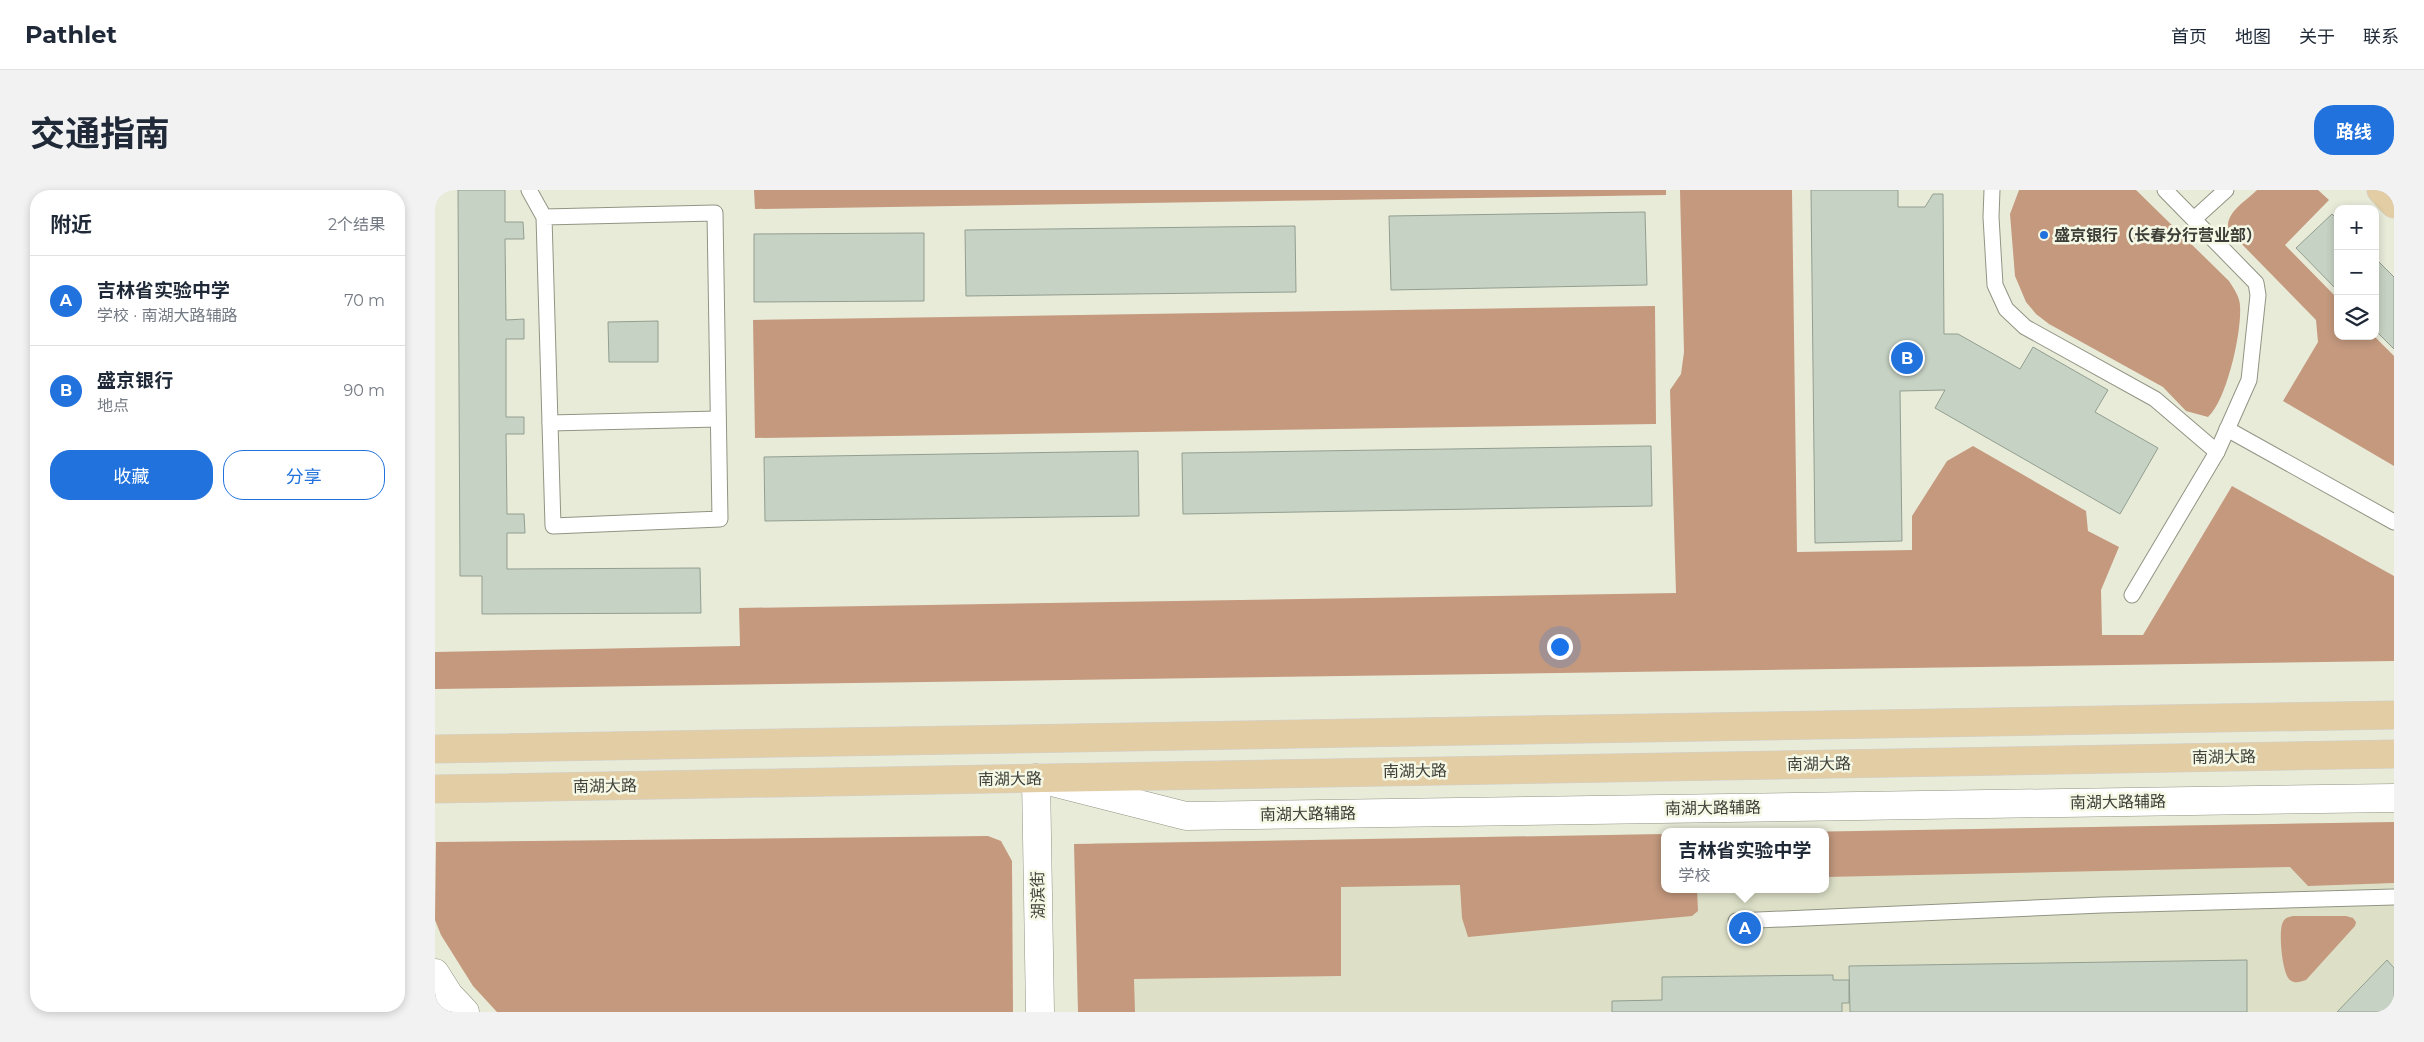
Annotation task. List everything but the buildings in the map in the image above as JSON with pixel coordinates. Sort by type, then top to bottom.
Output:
[{"type":"main road","points":[[2381,190],[2394,204]]},
{"type":"main road","points":[[435,749],[2394,715]]},
{"type":"main road","name":"南湖大路","points":[[435,789],[2394,754]]},
{"type":"street","name":"南湖大路辅路","points":[[1036,778],[1186,816],[2394,798]]},
{"type":"street","name":"湖滨街","points":[[1036,778],[1040,1012]]},
{"type":"street","points":[[435,973],[449,995],[465,1012]]},
{"type":"lane","points":[[529,190],[544,217],[553,526],[720,519],[715,213],[544,217]]},
{"type":"lane","points":[[1992,190],[1991,217],[1995,285],[2006,309],[2025,327],[2155,399],[2217,452]]},
{"type":"lane","points":[[2132,595],[2217,452],[2249,380],[2258,295],[2256,283],[2165,190]]},
{"type":"lane","points":[[2194,219],[2226,190]]},
{"type":"lane","points":[[550,423],[718,419]]},
{"type":"lane","points":[[2227,429],[2394,522]]},
{"type":"lane","points":[[1736,922],[2102,905],[2394,897]]},
{"type":"shaded area","points":[[754,190],[1666,190],[1666,195],[755,209]]},
{"type":"shaded area","points":[[1680,190],[1792,190],[1797,552],[1912,550],[1912,516],[1947,461],[1973,446],[2086,511],[2088,531],[2119,547],[2101,590],[2102,635],[2143,635],[2232,486],[2394,576],[2394,661],[435,689],[435,652],[740,646],[739,608],[1676,593],[1670,390],[1681,374],[1684,352]]},
{"type":"shaded area","points":[[2019,190],[2136,190],[2229,281],[2240,303],[2239,332],[2227,381],[2215,408],[2208,417],[2186,411],[2163,387],[2049,324],[2036,314],[2026,302],[2015,276],[2010,214]]},
{"type":"shaded area","points":[[2257,190],[2318,190],[2329,200],[2285,245],[2334,295],[2334,340],[2378,340],[2394,356],[2394,466],[2283,401],[2318,342],[2316,320],[2229,231],[2229,219],[2242,203]]},
{"type":"shaded area","points":[[1655,306],[1656,424],[755,438],[753,320]]},
{"type":"shaded area","points":[[2394,822],[2394,1012],[1097,1012],[1094,843],[1661,834],[1661,893],[1829,893],[1829,832]]},
{"type":"shaded area","points":[[2394,822],[2394,883],[2308,886],[2290,867],[1829,877],[1829,832]]},
{"type":"shaded area","points":[[1661,834],[1661,893],[1697,893],[1698,911],[1692,916],[1468,937],[1462,918],[1460,885],[1341,887],[1341,976],[1134,979],[1135,1012],[1078,1012],[1074,844]]},
{"type":"shaded area","points":[[988,836],[1001,841],[1012,861],[1013,1012],[497,1012],[473,986],[441,935],[435,920],[436,842]]},
{"type":"shaded area","points":[[2293,916],[2346,916],[2353,918],[2356,922],[2355,926],[2306,980],[2298,982],[2290,980],[2287,976],[2281,943],[2283,922]]},
{"type":"place","name":"盛京银行（长春分行营业部）","points":[[2044,235]]},
{"type":"place","name":"盛京银行","points":[[1907,358]]},
{"type":"place","name":"吉林省实验中学","points":[[1745,928]]}]
